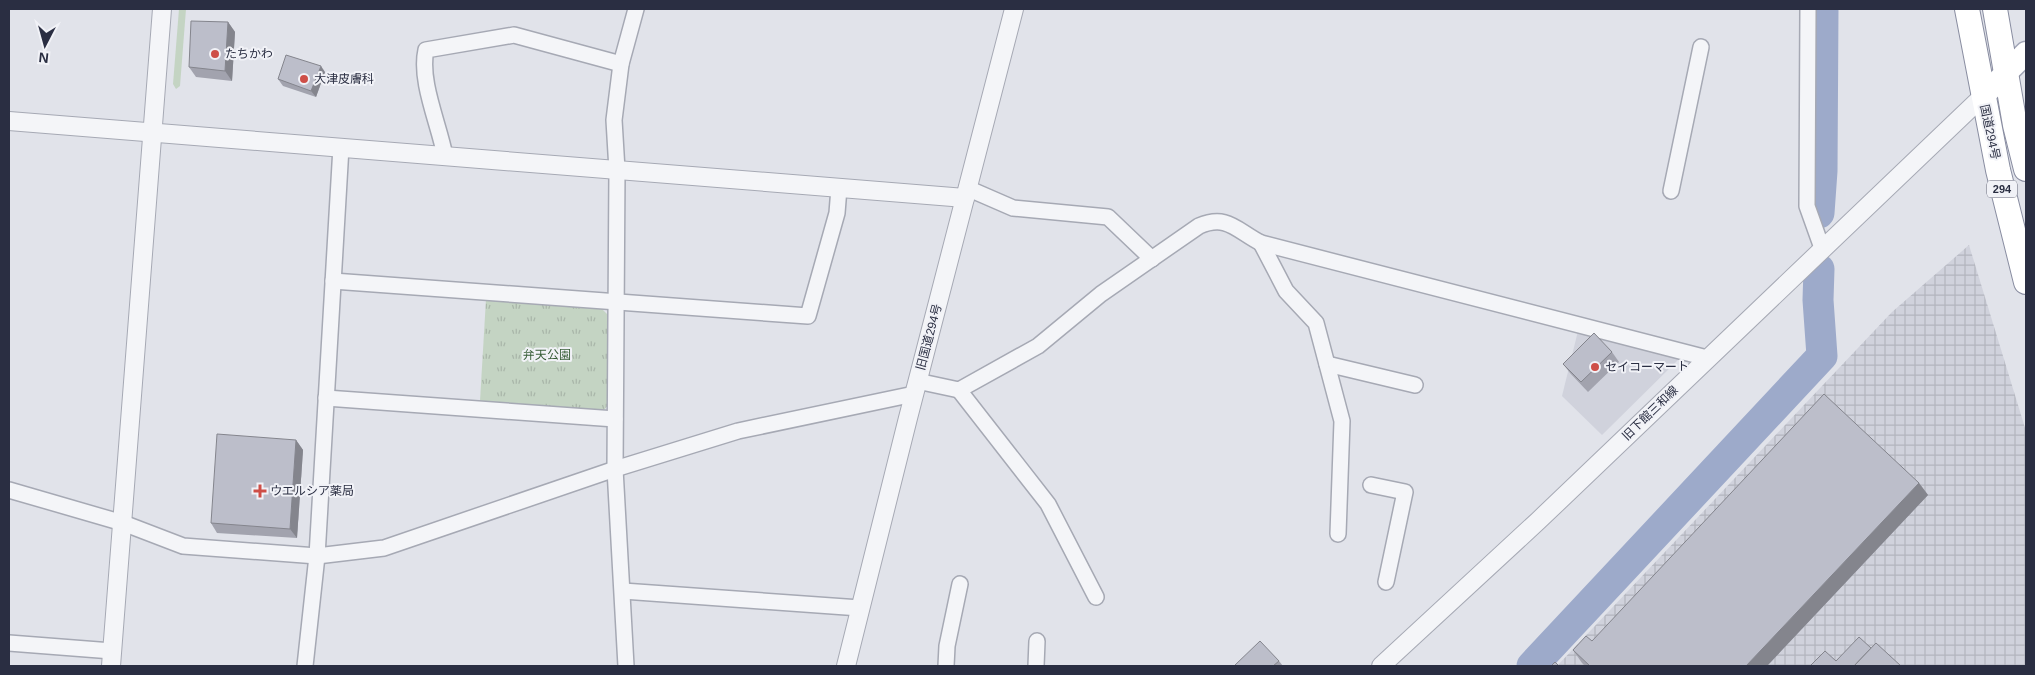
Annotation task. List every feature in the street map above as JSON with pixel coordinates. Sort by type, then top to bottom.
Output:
[{"type":"highway","name":"国道294号","points":[[1967,9],[1983,96],[2008,212],[2026,282]]},
{"type":"highway","name":"294","points":[[1995,9],[2005,73],[2026,169]]},
{"type":"main road","points":[[1983,96],[2026,54]]},
{"type":"street","points":[[9,643],[112,659],[162,9]]},
{"type":"street","points":[[626,666],[615,469],[617,170],[614,120],[621,64],[636,9]]},
{"type":"street","name":"旧国道294号","points":[[846,666],[1014,9]]},
{"type":"street","points":[[1808,9],[1807,206],[1822,248]]},
{"type":"street","points":[[445,156],[425,74],[424,60],[426,50],[514,35],[621,64]]},
{"type":"street","points":[[1671,191],[1701,47]]},
{"type":"street","name":"旧下館三和線","points":[[1381,666],[1538,521],[1983,96]]},
{"type":"street","points":[[9,121],[838,188],[966,192],[1012,208],[1108,217],[1152,258]]},
{"type":"street","points":[[305,666],[317,556],[341,147]]},
{"type":"street","points":[[333,281],[808,316],[837,212],[838,188]]},
{"type":"street","points":[[9,490],[123,523],[183,546],[317,556],[384,548],[615,469],[738,431],[916,387],[959,390],[1038,346],[1100,294],[1199,226],[1211,221],[1228,222],[1239,232],[1261,243],[1707,358]]},
{"type":"street","points":[[1261,243],[1286,291],[1316,322],[1342,421],[1338,534]]},
{"type":"street","points":[[1327,364],[1415,385]]},
{"type":"street","points":[[959,390],[1048,504],[1096,597]]},
{"type":"street","points":[[326,398],[616,419]]},
{"type":"street","points":[[1371,485],[1405,492],[1386,582]]},
{"type":"street","points":[[946,666],[947,646],[960,584]]},
{"type":"street","points":[[622,592],[860,608]]},
{"type":"street","points":[[1036,666],[1037,641]]},
{"type":"shaded area","points":[[1969,245],[2026,431],[2026,666],[1557,666],[1892,312]]},
{"type":"shaded area","points":[[1578,331],[1683,355],[1602,435],[1562,396]]},
{"type":"green space","points":[[179,9],[186,9],[180,86],[176,89],[173,84]]},
{"type":"green space","name":"弁天公園","points":[[486,299],[601,308],[611,318],[614,398],[604,410],[480,401]]},
{"type":"building","name":"たちかわ","points":[[191,21],[228,22],[225,71],[189,67]]},
{"type":"building","name":"大津皮膚科","points":[[286,55],[321,66],[311,91],[278,79]]},
{"type":"building","points":[[1594,333],[1612,352],[1581,382],[1563,364]]},
{"type":"building","points":[[1824,394],[1919,483],[1746,666],[1590,666],[1573,650],[1586,636],[1592,641]]},
{"type":"building","name":"ウエルシア薬局","points":[[217,434],[296,440],[290,529],[211,523]]},
{"type":"building","points":[[1859,637],[1871,648],[1854,666],[1810,666],[1825,651],[1836,661]]},
{"type":"building","points":[[1260,641],[1279,661],[1273,666],[1234,666]]},
{"type":"building","points":[[1876,643],[1901,666],[1854,666]]},
{"type":"building","points":[[1555,662],[1559,666],[1551,666]]},
{"type":"waterway","points":[[1819,213],[1822,171],[1823,9]]},
{"type":"waterway","points":[[1532,666],[1822,356],[1818,300],[1819,269]]},
{"type":"place","name":"たちかわ","points":[[215,54]]},
{"type":"place","name":"大津皮膚科","points":[[304,79]]},
{"type":"place","name":"セイコーマート","points":[[1595,367]]},
{"type":"place","name":"ウエルシア薬局","points":[[260,491]]}]
